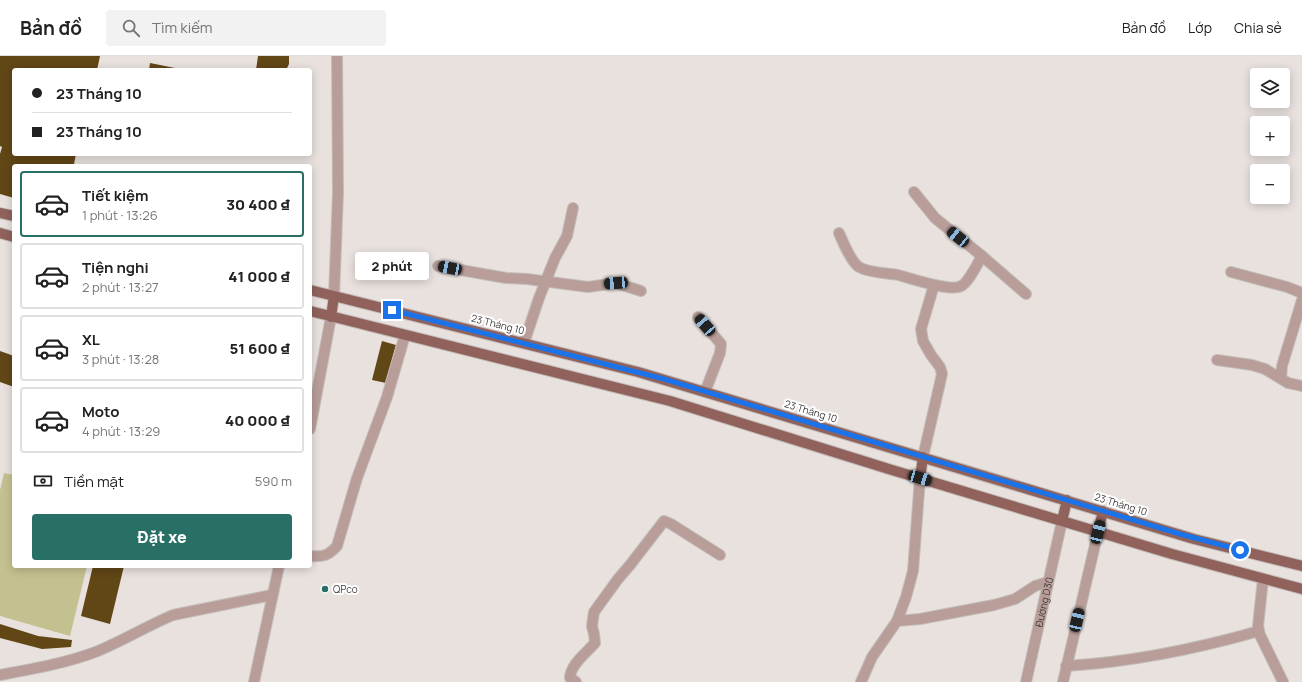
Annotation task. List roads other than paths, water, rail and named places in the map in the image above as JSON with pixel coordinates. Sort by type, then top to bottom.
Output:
[{"type":"main road","points":[[0,213],[12,216]]},
{"type":"main road","points":[[0,233],[12,236]]},
{"type":"main road","name":"23 Tháng 10","points":[[312,290],[638,372],[1194,539],[1302,566]]},
{"type":"main road","points":[[331,317],[334,296]]},
{"type":"main road","points":[[312,312],[649,395],[1172,554],[1302,589]]},
{"type":"main road","points":[[920,478],[923,457]]},
{"type":"main road","points":[[1062,521],[1067,500]]},
{"type":"main road","points":[[1098,532],[1103,511]]},
{"type":"street","points":[[334,296],[338,194],[336,56]]},
{"type":"street","points":[[914,192],[935,218],[1026,294]]},
{"type":"street","points":[[524,343],[555,258],[567,236],[573,208]]},
{"type":"street","points":[[839,233],[854,262],[859,267],[868,271],[893,274],[934,285],[954,288],[960,287],[966,282],[982,256]]},
{"type":"street","points":[[438,266],[506,278],[546,281],[588,287],[616,283],[641,291]]},
{"type":"street","points":[[1231,272],[1279,284],[1302,293]]},
{"type":"street","points":[[923,457],[942,374],[940,367],[923,341],[921,329],[934,285]]},
{"type":"street","points":[[1280,378],[1282,366],[1302,300]]},
{"type":"street","points":[[312,418],[331,317]]},
{"type":"street","points":[[698,317],[721,344],[720,354],[705,392]]},
{"type":"street","points":[[312,556],[321,557],[331,552],[337,546],[357,478],[387,397],[405,335]]},
{"type":"street","points":[[1217,360],[1252,365],[1265,369],[1288,383],[1302,386]]},
{"type":"street","points":[[861,682],[872,657],[897,621],[906,597],[913,571],[920,478]]},
{"type":"street","points":[[576,682],[570,678],[570,674],[576,664],[595,643],[592,626],[594,612],[664,520],[720,555]]},
{"type":"street","name":"Đường D30","points":[[1026,682],[1062,521]]},
{"type":"street","points":[[1062,682],[1098,532]]},
{"type":"street","points":[[254,682],[278,568]]},
{"type":"street","points":[[1263,579],[1258,626],[1283,682]]},
{"type":"street","points":[[897,621],[920,619],[994,605],[1016,599],[1035,586],[1048,582]]},
{"type":"street","points":[[0,675],[36,669],[79,658],[127,638],[160,620],[173,615],[272,594]]},
{"type":"street","points":[[1066,666],[1129,660],[1230,639],[1259,631]]},
{"type":"place","name":"QPco","points":[[325,589]]}]
